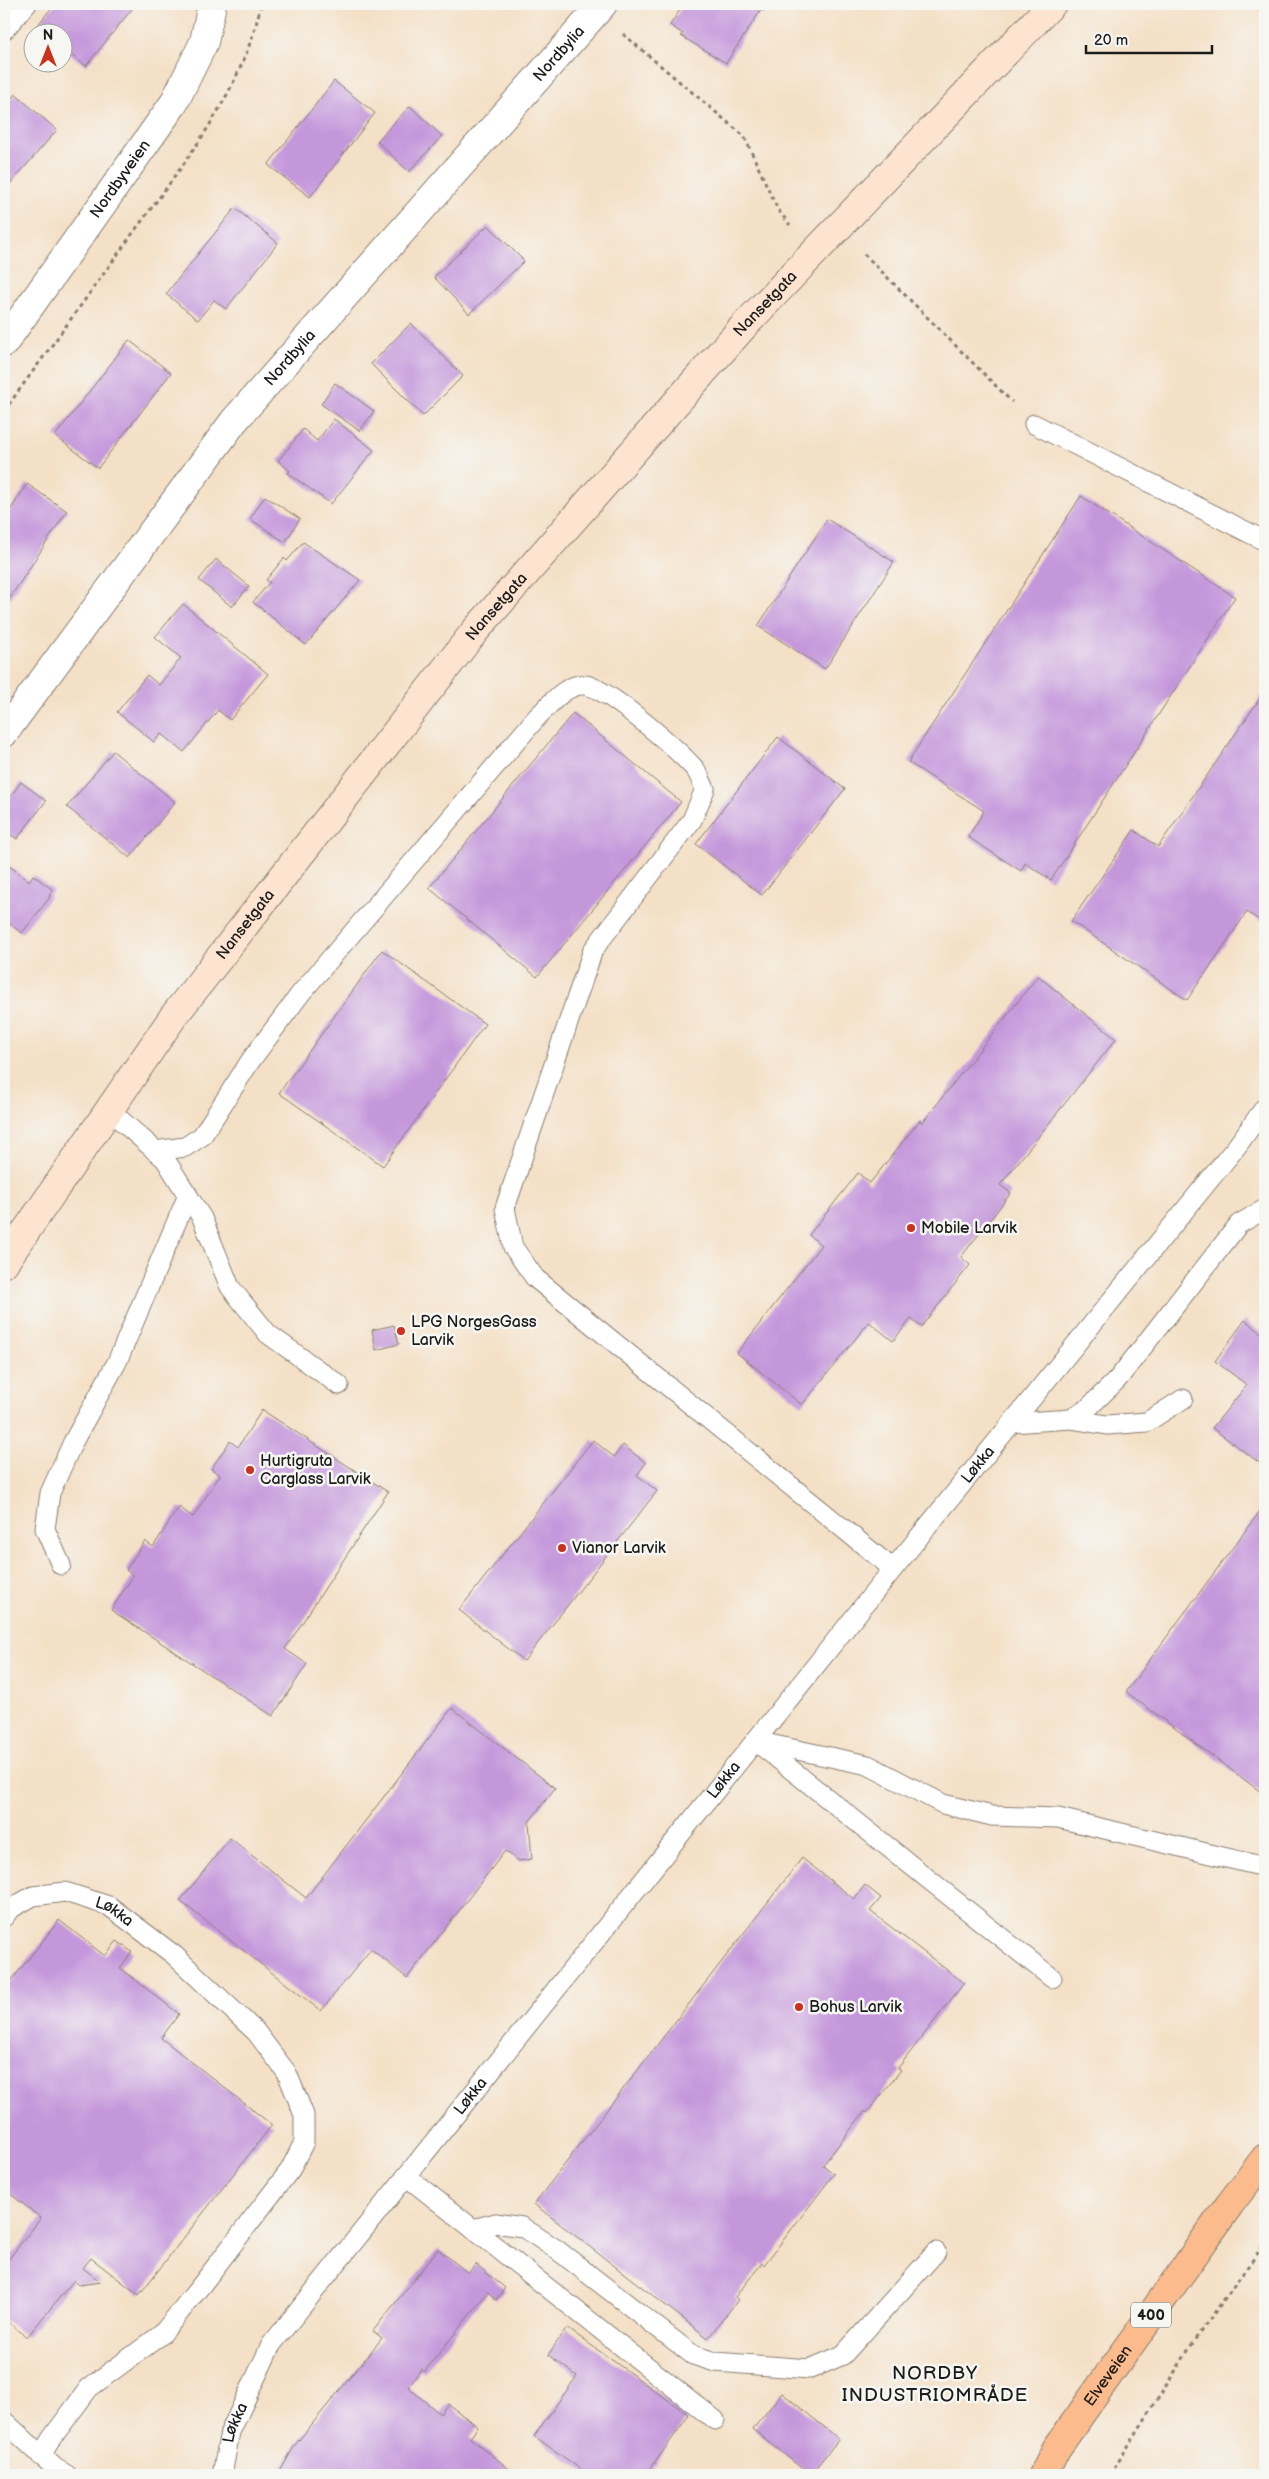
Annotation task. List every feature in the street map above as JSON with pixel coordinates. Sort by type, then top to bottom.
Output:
[{"type":"highway","name":"Elveveien","points":[[1043,2475],[1056,2448],[1265,2158]]},
{"type":"main road","name":"Nansetgata","points":[[4,1263],[172,1017],[475,631],[743,327],[1052,4]]},
{"type":"street","name":"Nordbyveien","points":[[4,342],[174,103],[204,42],[212,4]]},
{"type":"street","name":"Nordbylia","points":[[4,733],[234,421],[603,4]]},
{"type":"lane","points":[[4,30],[27,4]]},
{"type":"lane","points":[[1034,424],[1265,541]]},
{"type":"lane","points":[[155,1151],[185,1147],[202,1136],[251,1060],[301,993],[538,716],[564,691],[584,685],[602,691],[633,713],[696,770],[705,789],[692,820],[593,950],[505,1208],[514,1247],[535,1278],[893,1569]]},
{"type":"lane","name":"Løkka","points":[[222,2475],[230,2432],[271,2345],[893,1569],[1237,1146],[1265,1107]]},
{"type":"lane","points":[[109,1110],[165,1159],[202,1218],[230,1287],[268,1334],[339,1384]]},
{"type":"lane","points":[[60,1565],[45,1528],[50,1492],[73,1442],[117,1362],[188,1195]]},
{"type":"lane","points":[[1071,1419],[1087,1408],[1117,1380],[1239,1224],[1265,1209]]},
{"type":"lane","points":[[1011,1423],[1071,1419],[1107,1426],[1147,1422],[1183,1399]]},
{"type":"lane","points":[[755,1741],[868,1765],[943,1804],[992,1816],[1058,1818],[1265,1867]]},
{"type":"lane","points":[[755,1741],[1052,1978]]},
{"type":"lane","name":"Løkka","points":[[4,1917],[10,1909],[33,1896],[64,1892],[108,1906],[174,1955],[256,2032],[287,2073],[304,2115],[304,2142],[290,2170],[162,2334],[88,2388],[41,2456]]},
{"type":"lane","points":[[406,2176],[715,2420]]},
{"type":"lane","points":[[473,2229],[496,2223],[522,2227],[556,2249],[693,2355],[715,2362],[776,2368],[810,2369],[843,2355],[936,2252]]},
{"type":"lane","points":[[4,2421],[41,2456],[66,2475]]},
{"type":"path","points":[[1110,2475],[1196,2338],[1265,2243]]},
{"type":"building","points":[[55,4],[136,4],[86,66],[72,56],[72,22],[40,22]]},
{"type":"building","points":[[684,4],[769,4],[764,11],[761,10],[726,63],[681,36],[683,34],[670,25]]},
{"type":"building","points":[[334,81],[375,113],[310,197],[268,165]]},
{"type":"building","points":[[15,94],[57,130],[4,191],[4,107]]},
{"type":"building","points":[[410,106],[442,136],[409,172],[377,141]]},
{"type":"building","points":[[235,208],[278,243],[226,309],[214,300],[198,320],[166,294]]},
{"type":"building","points":[[488,225],[524,261],[469,314],[434,277]]},
{"type":"building","points":[[411,323],[463,376],[423,416],[371,364]]},
{"type":"building","points":[[129,340],[171,373],[98,468],[55,436]]},
{"type":"building","points":[[335,383],[374,411],[360,431],[321,404]]},
{"type":"building","points":[[334,419],[374,450],[331,504],[288,473],[290,471],[278,461],[303,429],[317,441]]},
{"type":"building","points":[[27,484],[67,511],[4,607],[4,520]]},
{"type":"building","points":[[265,496],[300,519],[285,542],[250,519]]},
{"type":"building","points":[[1081,496],[1235,597],[1051,880],[1025,863],[1021,871],[968,837],[984,811],[908,762]]},
{"type":"building","points":[[827,519],[894,562],[825,669],[758,626]]},
{"type":"building","points":[[303,542],[360,580],[306,645],[253,602],[270,582],[266,580],[284,558],[287,561]]},
{"type":"building","points":[[216,559],[249,586],[232,607],[199,580]]},
{"type":"building","points":[[183,604],[268,674],[230,720],[218,710],[184,752],[161,734],[154,742],[117,712],[147,675],[159,685],[181,658],[155,637]]},
{"type":"building","points":[[1265,691],[1265,924],[1247,912],[1187,1000],[1071,921],[1134,830],[1158,847]]},
{"type":"building","points":[[573,713],[681,802],[537,977],[429,888]]},
{"type":"building","points":[[778,737],[845,789],[762,895],[696,844]]},
{"type":"building","points":[[113,751],[175,802],[130,858],[67,807]]},
{"type":"building","points":[[21,782],[46,801],[17,839],[4,830],[4,805]]},
{"type":"building","points":[[4,862],[29,881],[33,875],[53,890],[50,897],[22,933],[6,921],[4,923]]},
{"type":"building","points":[[382,950],[485,1024],[383,1166],[279,1093]]},
{"type":"building","points":[[1038,976],[1116,1039],[1000,1185],[1011,1193],[961,1257],[970,1265],[921,1327],[911,1319],[893,1341],[869,1322],[802,1405],[737,1353],[821,1245],[809,1235],[858,1173],[870,1183],[920,1120],[922,1123]]},
{"type":"building","points":[[1245,1320],[1265,1336],[1265,1467],[1212,1428],[1247,1385],[1215,1361]]},
{"type":"building","points":[[394,1325],[399,1344],[376,1350],[372,1330]]},
{"type":"building","points":[[262,1410],[388,1492],[285,1649],[307,1664],[273,1716],[111,1610],[133,1576],[126,1570],[145,1541],[153,1547],[179,1507],[193,1517],[220,1475],[211,1469],[230,1441],[238,1447]]},
{"type":"building","points":[[593,1440],[614,1457],[623,1445],[646,1463],[637,1475],[657,1491],[524,1661],[459,1610]]},
{"type":"building","points":[[1265,1504],[1265,1795],[1126,1692]]},
{"type":"building","points":[[452,1708],[555,1788],[529,1822],[532,1859],[519,1861],[505,1851],[407,1978],[371,1949],[321,2011],[180,1901],[230,1838],[306,1898]]},
{"type":"building","points":[[802,1858],[854,1899],[865,1885],[881,1898],[870,1911],[964,1983],[898,2068],[901,2070],[867,2113],[865,2111],[823,2165],[834,2174],[764,2265],[762,2263],[735,2297],[738,2300],[708,2338],[534,2204]]},
{"type":"building","points":[[59,1920],[105,1956],[117,1941],[132,1952],[120,1968],[179,2014],[161,2038],[272,2125],[139,2295],[91,2258],[83,2268],[101,2282],[79,2285],[74,2280],[27,2337],[4,2319],[4,2265],[41,2218],[4,2189],[4,1990]]},
{"type":"building","points":[[438,2249],[468,2273],[476,2264],[505,2288],[496,2300],[488,2292],[424,2372],[421,2369],[408,2387],[440,2414],[448,2404],[478,2427],[470,2438],[517,2475],[278,2475],[295,2445],[382,2338],[373,2331]]},
{"type":"building","points":[[567,2328],[689,2415],[646,2475],[589,2475],[534,2436],[577,2376],[548,2355]]},
{"type":"building","points":[[782,2393],[839,2439],[810,2475],[753,2429]]},
{"type":"place","name":"Mobile Larvik","points":[[911,1228]]},
{"type":"place","name":"LPG NorgesGass Larvik","points":[[401,1331]]},
{"type":"place","name":"Hurtigruta Carglass Larvik","points":[[250,1470]]},
{"type":"place","name":"Vianor Larvik","points":[[562,1548]]},
{"type":"place","name":"Bohus Larvik","points":[[799,2007]]},
{"type":"district","name":"NORDBY INDUSTRIOMRÅDE","points":[[935,2384]]}]
